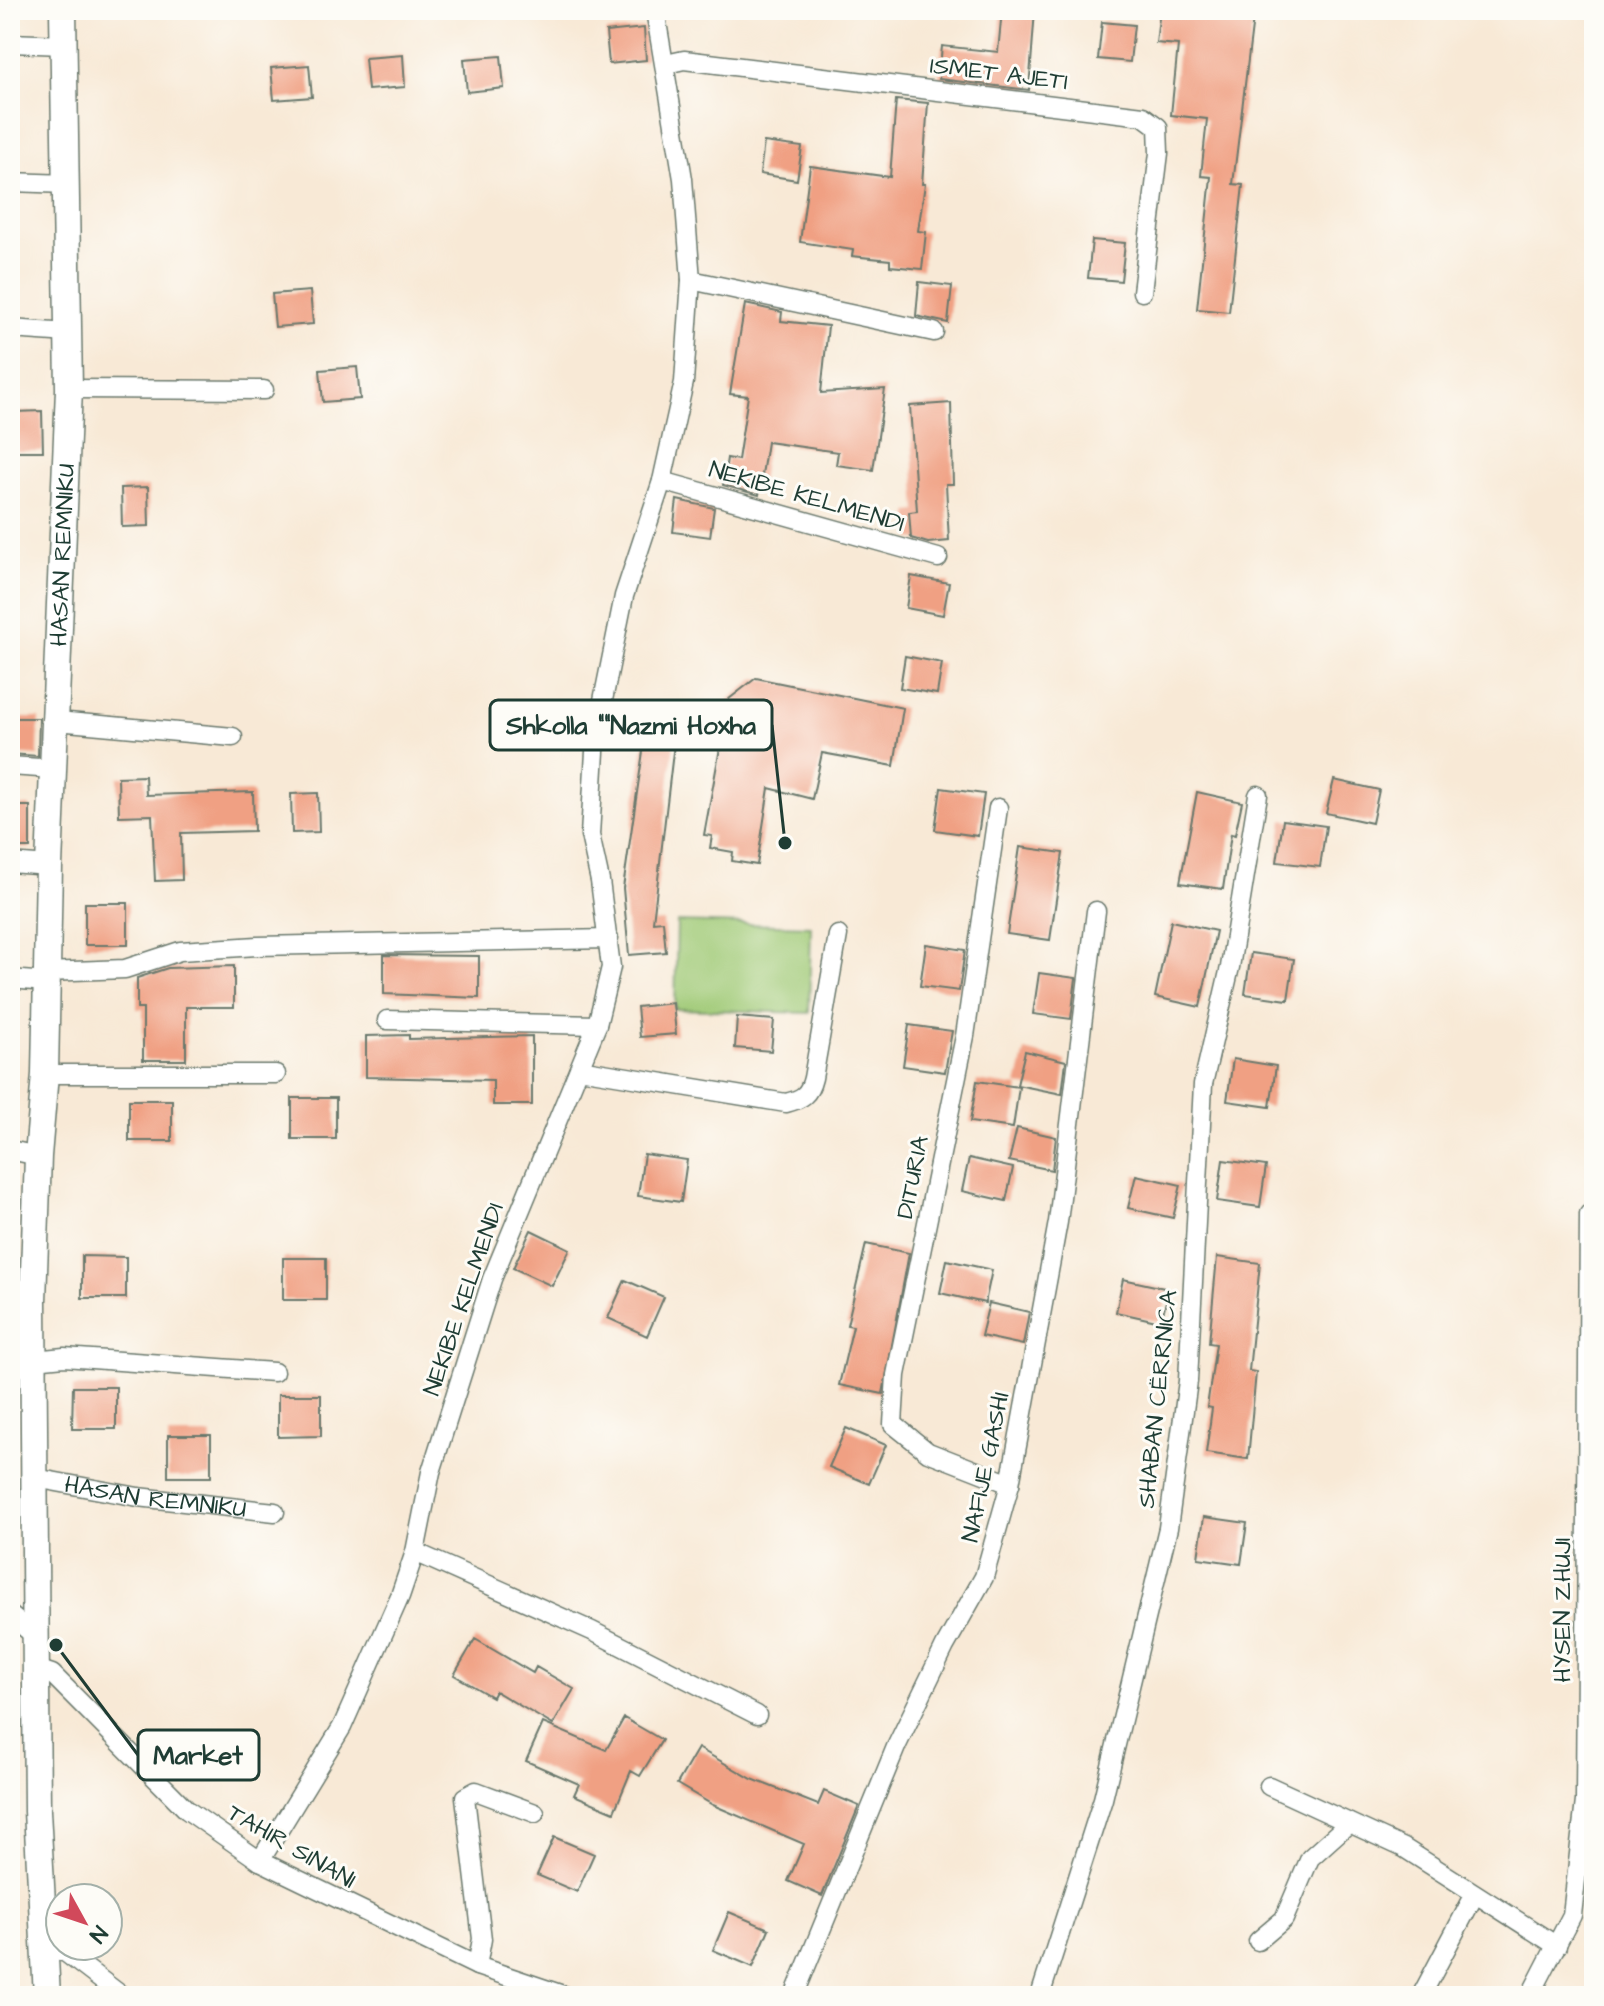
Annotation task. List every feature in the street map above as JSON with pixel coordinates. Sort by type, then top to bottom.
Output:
[{"type":"street","name":"HASAN REMNIKU","points":[[44,1916],[37,1811],[34,1360],[22,1296],[45,1074],[49,866],[69,389],[63,10]]},
{"type":"street","name":"NEKIBE KELMENDI","points":[[260,1861],[342,1727],[378,1651],[415,1552],[431,1472],[492,1279],[597,1025],[611,967],[609,939],[590,835],[596,735],[624,596],[662,481],[684,382],[691,280],[683,179],[655,10]]},
{"type":"street","points":[[10,43],[64,45]]},
{"type":"street","name":"ISMET AJETI","points":[[666,64],[684,60],[1143,116],[1158,127],[1159,153],[1142,292]]},
{"type":"street","points":[[10,182],[67,184]]},
{"type":"street","points":[[691,280],[934,332]]},
{"type":"street","points":[[10,329],[69,333]]},
{"type":"street","points":[[69,389],[264,390]]},
{"type":"street","name":"NEKIBE KELMENDI","points":[[662,481],[938,558]]},
{"type":"street","points":[[57,721],[233,737]]},
{"type":"street","points":[[10,766],[54,769]]},
{"type":"street","name":"SHABAN CËRRNICA","points":[[1040,1996],[1103,1799],[1168,1528],[1188,1381],[1203,1084],[1230,967],[1258,795]]},
{"type":"street","name":"DITURIA","points":[[998,808],[965,1036],[896,1375],[893,1424],[928,1452],[1010,1484]]},
{"type":"street","points":[[10,863],[49,866]]},
{"type":"street","name":"NAFIJE GASHI","points":[[794,1996],[896,1747],[945,1646],[984,1577],[1010,1484],[1058,1222],[1096,911]]},
{"type":"street","points":[[579,1069],[786,1103],[801,1099],[810,1091],[813,1078],[838,935]]},
{"type":"street","points":[[10,979],[125,969],[180,951],[257,946],[609,939]]},
{"type":"street","points":[[387,1020],[597,1025]]},
{"type":"street","points":[[45,1074],[276,1074]]},
{"type":"street","points":[[10,1150],[38,1156]]},
{"type":"street","name":"HYSEN ZHUJI","points":[[1530,1996],[1572,1915],[1585,1801],[1589,1214]]},
{"type":"street","points":[[34,1360],[64,1357],[274,1372]]},
{"type":"street","name":"HASAN REMNIKU","points":[[35,1478],[138,1497],[275,1512]]},
{"type":"street","points":[[415,1552],[592,1631],[757,1715]]},
{"type":"street","points":[[10,1615],[37,1638]]},
{"type":"street","name":"TAHIR SINANI","points":[[37,1669],[52,1674],[187,1810],[260,1861],[477,1966],[566,1996]]},
{"type":"street","points":[[1269,1786],[1404,1848],[1557,1946]]},
{"type":"street","points":[[477,1966],[482,1939],[465,1797],[476,1791],[535,1813]]},
{"type":"street","points":[[1258,1941],[1284,1919],[1310,1858],[1349,1823]]},
{"type":"street","points":[[1421,1996],[1475,1894]]},
{"type":"street","name":"HASAN REMNIKU","points":[[46,1962],[47,1996]]},
{"type":"street","points":[[78,1962],[122,1996]]},
{"type":"green space","points":[[677,922],[811,926],[809,1013],[675,1009]]},
{"type":"building","points":[[1002,10],[1035,10],[1029,90],[939,79],[942,46],[998,52]]},
{"type":"building","points":[[1160,10],[1253,18],[1233,184],[1243,185],[1229,312],[1197,309],[1211,177],[1201,176],[1207,119],[1171,115],[1178,45],[1156,43]]},
{"type":"building","points":[[1102,22],[1134,25],[1130,62],[1098,59]]},
{"type":"building","points":[[644,28],[646,60],[609,64],[606,32]]},
{"type":"building","points":[[403,55],[405,87],[368,90],[365,58]]},
{"type":"building","points":[[501,56],[504,88],[467,92],[464,59]]},
{"type":"building","points":[[309,65],[312,97],[274,100],[271,68]]},
{"type":"building","points":[[896,100],[928,103],[922,184],[925,184],[918,231],[926,232],[922,269],[890,266],[890,260],[852,256],[853,250],[800,242],[810,166],[890,177]]},
{"type":"building","points":[[764,142],[802,147],[797,180],[760,174]]},
{"type":"building","points":[[1092,240],[1125,243],[1121,281],[1088,278]]},
{"type":"building","points":[[919,282],[952,286],[948,323],[916,316]]},
{"type":"building","points":[[310,291],[313,324],[275,327],[272,294]]},
{"type":"building","points":[[745,304],[782,312],[781,321],[828,326],[821,393],[885,389],[873,470],[836,465],[838,452],[767,442],[759,495],[723,485],[727,458],[738,460],[748,396],[730,394]]},
{"type":"building","points":[[357,367],[360,399],[323,402],[320,370]]},
{"type":"building","points":[[951,403],[953,484],[946,484],[949,541],[928,543],[911,538],[909,512],[917,511],[910,406]]},
{"type":"building","points":[[42,411],[43,451],[16,451],[15,412]]},
{"type":"building","points":[[148,487],[149,526],[122,527],[121,488]]},
{"type":"building","points":[[677,500],[714,508],[710,537],[673,532]]},
{"type":"building","points":[[911,576],[949,583],[943,615],[906,608]]},
{"type":"building","points":[[905,656],[942,663],[937,694],[900,688]]},
{"type":"building","points":[[756,678],[903,708],[894,766],[822,753],[812,799],[769,788],[757,865],[732,861],[733,852],[710,848],[712,836],[704,835],[729,699]]},
{"type":"building","points":[[10,718],[39,718],[38,756],[10,754]]},
{"type":"building","points":[[646,731],[675,735],[653,922],[663,921],[666,952],[629,955],[623,888]]},
{"type":"building","points":[[145,776],[146,795],[253,792],[254,831],[181,833],[182,880],[155,881],[152,815],[119,816],[118,777]]},
{"type":"building","points":[[1334,780],[1379,790],[1372,823],[1326,813]]},
{"type":"building","points":[[941,788],[984,794],[978,836],[935,830]]},
{"type":"building","points":[[1197,792],[1242,802],[1235,835],[1231,834],[1223,889],[1180,883]]},
{"type":"building","points":[[318,793],[319,832],[292,833],[291,794]]},
{"type":"building","points":[[10,806],[30,806],[30,848],[10,848]]},
{"type":"building","points":[[1283,820],[1326,826],[1320,867],[1277,862]]},
{"type":"building","points":[[1020,847],[1063,853],[1050,940],[1007,934]]},
{"type":"building","points":[[85,903],[128,903],[128,945],[85,945]]},
{"type":"building","points":[[1171,921],[1216,931],[1200,1007],[1155,997]]},
{"type":"building","points":[[926,944],[965,950],[959,991],[920,986]]},
{"type":"building","points":[[1251,953],[1294,959],[1288,1000],[1245,994]]},
{"type":"building","points":[[384,955],[479,956],[479,998],[384,994]]},
{"type":"building","points":[[234,966],[234,1007],[186,1007],[186,1060],[143,1060],[143,1009],[137,1009],[137,978],[168,968]]},
{"type":"building","points":[[1039,973],[1076,978],[1071,1019],[1033,1014]]},
{"type":"building","points":[[673,1003],[676,1034],[640,1037],[637,1007]]},
{"type":"building","points":[[737,1017],[774,1020],[771,1051],[735,1048]]},
{"type":"building","points":[[909,1025],[952,1031],[945,1072],[903,1066]]},
{"type":"building","points":[[409,1035],[409,1039],[532,1036],[532,1105],[493,1105],[493,1080],[366,1077],[366,1036]]},
{"type":"building","points":[[1025,1051],[1066,1061],[1062,1094],[1017,1085]]},
{"type":"building","points":[[1233,1059],[1276,1066],[1270,1107],[1227,1101]]},
{"type":"building","points":[[977,1081],[1019,1087],[1013,1128],[970,1122]]},
{"type":"building","points":[[292,1098],[336,1098],[336,1139],[292,1139]]},
{"type":"building","points":[[129,1100],[172,1100],[172,1141],[129,1141]]},
{"type":"building","points":[[1017,1128],[1056,1137],[1052,1170],[1009,1161]]},
{"type":"building","points":[[644,1154],[687,1160],[681,1202],[638,1196]]},
{"type":"building","points":[[969,1158],[1013,1168],[1006,1201],[962,1191]]},
{"type":"building","points":[[1223,1160],[1266,1166],[1260,1207],[1217,1201]]},
{"type":"building","points":[[1136,1175],[1181,1185],[1173,1218],[1128,1208]]},
{"type":"building","points":[[531,1230],[570,1249],[552,1286],[513,1268]]},
{"type":"building","points":[[866,1244],[909,1253],[883,1394],[839,1385],[853,1326],[847,1325]]},
{"type":"building","points":[[82,1256],[126,1257],[126,1298],[82,1298]]},
{"type":"building","points":[[1217,1257],[1260,1263],[1249,1371],[1256,1372],[1248,1459],[1206,1453],[1212,1408],[1207,1407],[1216,1344],[1209,1343]]},
{"type":"building","points":[[283,1258],[326,1258],[326,1300],[283,1300]]},
{"type":"building","points":[[947,1260],[992,1270],[985,1303],[940,1293]]},
{"type":"building","points":[[1123,1279],[1169,1289],[1161,1322],[1116,1312]]},
{"type":"building","points":[[625,1280],[664,1297],[647,1336],[608,1318]]},
{"type":"building","points":[[989,1303],[1029,1312],[1023,1345],[981,1336]]},
{"type":"building","points":[[73,1387],[116,1387],[116,1429],[72,1429]]},
{"type":"building","points":[[278,1395],[321,1395],[321,1436],[278,1437]]},
{"type":"building","points":[[846,1428],[886,1445],[869,1484],[829,1467]]},
{"type":"building","points":[[168,1435],[211,1435],[211,1477],[168,1477]]},
{"type":"building","points":[[1204,1517],[1247,1523],[1241,1564],[1198,1558]]},
{"type":"building","points":[[475,1639],[533,1673],[536,1667],[574,1689],[553,1725],[495,1691],[492,1697],[454,1675]]},
{"type":"building","points":[[624,1718],[662,1740],[640,1776],[631,1771],[614,1812],[574,1795],[579,1784],[526,1761],[543,1723],[606,1750]]},
{"type":"building","points":[[698,1748],[752,1779],[818,1805],[824,1791],[859,1806],[822,1896],[788,1881],[804,1844],[713,1805],[677,1784]]},
{"type":"building","points":[[554,1837],[594,1854],[577,1892],[537,1875]]},
{"type":"building","points":[[729,1912],[769,1929],[753,1967],[713,1950]]},
{"type":"place","name":"Shkolla \"\"Nazmi Hoxha","points":[[785,843]]},
{"type":"place","name":"Market","points":[[56,1645]]}]
